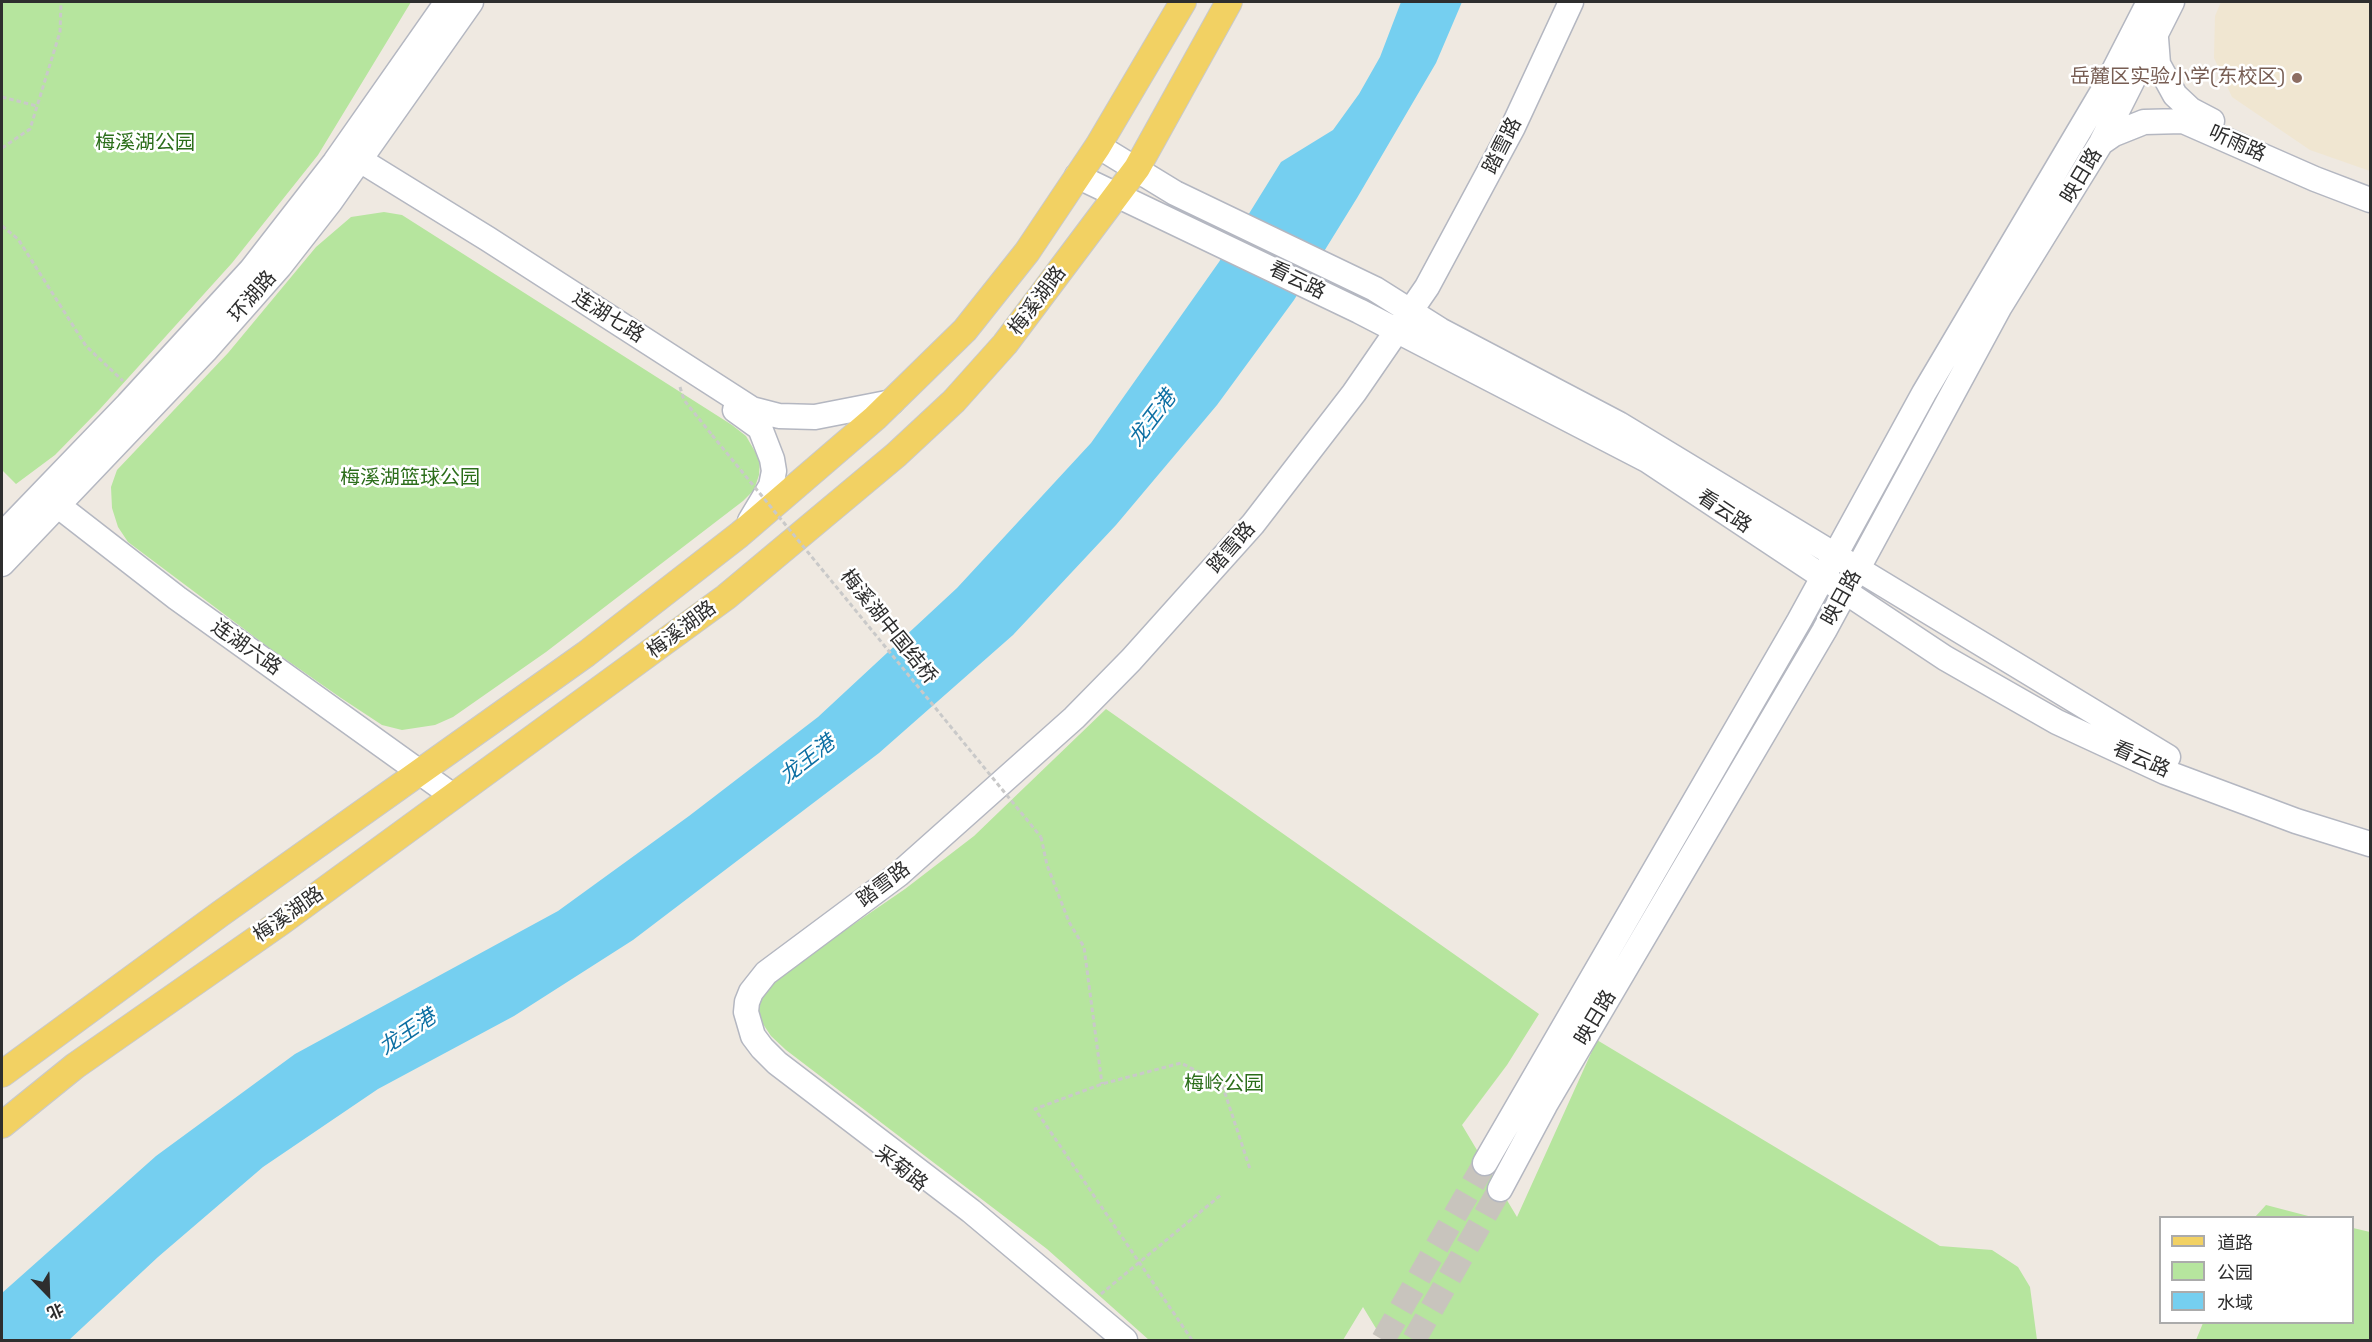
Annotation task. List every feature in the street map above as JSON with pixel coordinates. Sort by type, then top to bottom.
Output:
[{"type":"main road","name":"环湖路","points":[[2,535],[47,503],[253,297],[347,161],[447,2]]},
{"type":"main road","name":"环湖路","points":[[2,564],[47,503],[138,394],[347,161],[471,2]]},
{"type":"main road","name":"梅溪湖路","points":[[2,1074],[49,1037],[585,654],[739,535],[892,402],[965,330],[1027,252],[1098,146],[1183,2]]},
{"type":"main road","name":"梅溪湖路","points":[[2,1125],[75,1065],[281,922],[726,597],[896,455],[954,401],[1005,344],[1137,168],[1229,2]]},
{"type":"main road","name":"踏雪路","points":[[1406,308],[1476,179],[1561,2]]},
{"type":"main road","name":"踏雪路","points":[[753,978],[759,964],[921,843],[1069,709],[1124,653],[1245,517],[1309,439],[1392,330],[1406,308],[1485,183],[1571,2]]},
{"type":"main road","name":"映日路","points":[[1485,1163],[1835,555],[1980,295],[2040,200],[2107,84],[2149,2]]},
{"type":"main road","name":"映日路","points":[[1500,1189],[1551,1095],[1859,569],[2000,308],[2101,143],[2156,38],[2172,2]]},
{"type":"main road","name":"听雨路","points":[[2156,38],[2158,64],[2165,79],[2175,95],[2191,110],[2309,166],[2370,190]]},
{"type":"main road","name":"听雨路","points":[[2101,143],[2114,134],[2144,122],[2183,121],[2315,179],[2370,200]]},
{"type":"main road","name":"看云路","points":[[1098,146],[1175,193],[1375,289],[1440,330],[1619,424],[2158,753],[2326,817],[2370,830]]},
{"type":"main road","name":"连湖七路","points":[[347,161],[680,374],[760,428],[767,442],[774,471],[771,486],[739,535]]},
{"type":"main road","name":"连湖七路","points":[[347,161],[752,409],[779,416],[815,417],[892,402]]},
{"type":"main road","name":"看云路","points":[[1077,176],[1359,311],[1647,460],[1945,658],[2057,722],[2165,772],[2296,821],[2370,844]]},
{"type":"main road","name":"连湖六路","points":[[47,503],[447,800]]},
{"type":"main road","name":"采菊路","points":[[753,978],[746,1012],[753,1036],[762,1048],[793,1075],[971,1211],[1125,1341]]},
{"type":"main road","name":"采菊路","points":[[753,978],[739,1000],[738,1014],[746,1039],[755,1053],[770,1068],[966,1218],[1110,1341]]},
{"type":"path","points":[[2,148],[30,129],[60,33],[61,2]]},
{"type":"path","points":[[2,97],[37,106]]},
{"type":"path","points":[[2,226],[18,239],[86,346],[138,394]]},
{"type":"path","name":"梅溪湖中国结桥","points":[[680,374],[679,386],[684,400],[1041,837],[1047,865],[1069,922],[1084,947],[1102,1084]]},
{"type":"path","points":[[1192,1341],[1035,1108],[1102,1084],[1181,1064],[1222,1084],[1250,1168]]},
{"type":"path","points":[[1085,1307],[1222,1194]]},
{"type":"shaded area","name":"岳麓区实验小学(东校区)","points":[[2221,2],[2370,2],[2370,171],[2310,150],[2232,97],[2214,58],[2215,16]]},
{"type":"green space","name":"梅溪湖公园","points":[[2,2],[411,2],[318,155],[232,263],[100,409],[55,455],[16,484],[2,470]]},
{"type":"green space","name":"梅溪湖篮球公园","points":[[384,212],[402,215],[732,425],[746,436],[760,460],[759,475],[754,490],[743,501],[546,652],[453,717],[435,725],[402,730],[382,725],[341,698],[268,647],[128,542],[118,527],[112,508],[111,487],[117,470],[228,353],[316,247],[351,217]]},
{"type":"green space","name":"梅岭公园","points":[[1106,709],[1539,1014],[1507,1065],[1462,1125],[1517,1217],[1597,1040],[1940,1246],[1992,1250],[2018,1267],[2030,1287],[2037,1340],[1383,1340],[1363,1307],[1343,1340],[1149,1340],[1047,1249],[786,1050],[771,1036],[761,1021],[759,1010],[760,999],[781,974],[905,889],[974,836]]},
{"type":"green space","points":[[2266,1205],[2308,1216],[2256,1216]]},
{"type":"green space","points":[[2354,1228],[2370,1232],[2370,1340],[2196,1340],[2203,1324],[2354,1324]]},
{"type":"water","name":"龙王港","points":[[1401,2],[1462,2],[1436,63],[1357,198],[1294,300],[1217,405],[1116,525],[1013,635],[879,753],[633,940],[514,1016],[378,1089],[263,1167],[158,1257],[69,1340],[2,1340],[2,1293],[156,1156],[295,1054],[558,911],[689,816],[818,717],[957,588],[1091,443],[1219,262],[1281,162],[1333,130],[1359,94],[1380,57]]},
{"type":"tunnel","points":[[1383,1340],[1485,1163]]},
{"type":"tunnel","points":[[1414,1340],[1500,1189]]},
{"type":"place","name":"岳麓区实验小学(东校区)","points":[[2297,78]]}]
